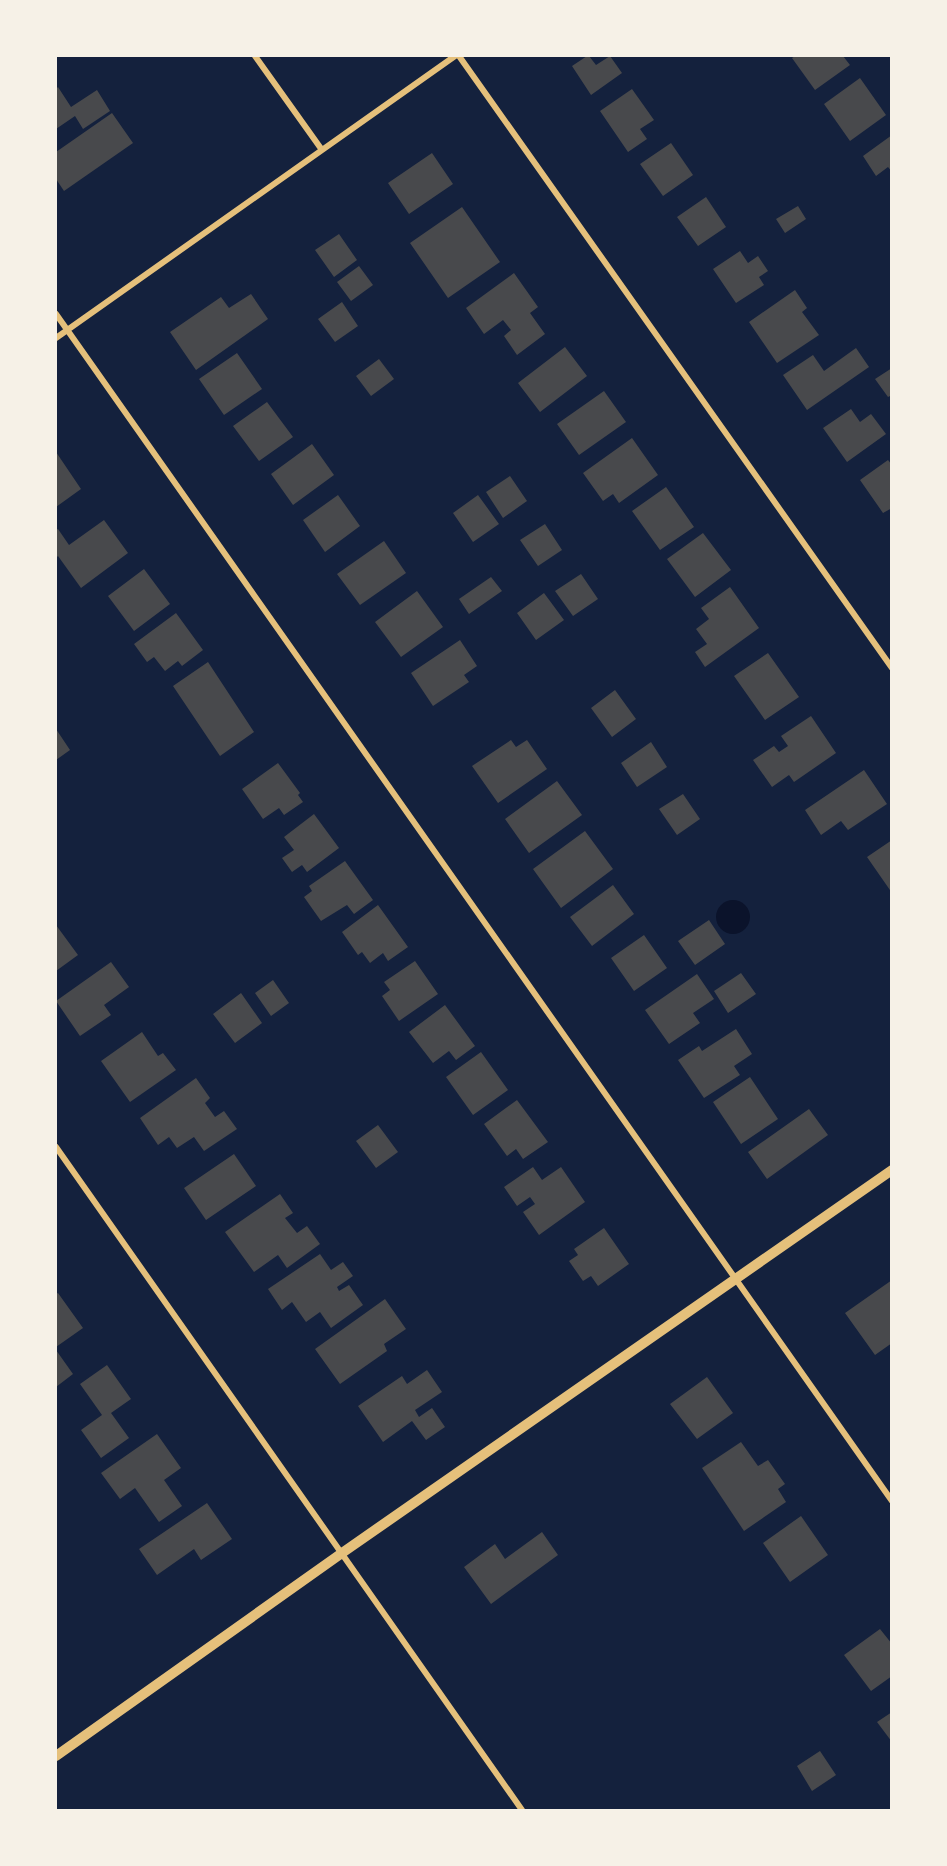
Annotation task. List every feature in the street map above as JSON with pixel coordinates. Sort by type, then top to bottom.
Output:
[{"type":"street","points":[[255,56],[322,150]]},
{"type":"street","points":[[56,338],[457,56],[891,668]]},
{"type":"street","points":[[56,314],[891,1501]]},
{"type":"street","points":[[56,1147],[522,1810]]},
{"type":"street","points":[[56,1756],[342,1553],[891,1170]]},
{"type":"water","points":[[733,900],[745,905],[750,917],[745,929],[733,934],[721,929],[716,917],[721,905]]},
{"type":"building","points":[[587,56],[596,65],[610,56],[622,73],[591,95],[572,66]]},
{"type":"building","points":[[795,56],[843,56],[850,65],[815,90],[792,58]]},
{"type":"building","points":[[860,78],[886,115],[850,141],[824,104]]},
{"type":"building","points":[[58,87],[71,107],[97,90],[110,111],[83,129],[75,116],[56,129],[56,89]]},
{"type":"building","points":[[632,89],[654,120],[640,129],[647,139],[628,152],[600,111]]},
{"type":"building","points":[[112,113],[133,143],[64,191],[56,179],[56,152]]},
{"type":"building","points":[[892,135],[892,172],[888,167],[876,176],[863,156]]},
{"type":"building","points":[[671,143],[693,175],[663,196],[640,164]]},
{"type":"building","points":[[432,153],[453,184],[409,214],[388,183]]},
{"type":"building","points":[[706,197],[726,227],[698,246],[677,217]]},
{"type":"building","points":[[798,206],[806,219],[785,233],[776,219]]},
{"type":"building","points":[[462,207],[500,262],[448,298],[410,243]]},
{"type":"building","points":[[339,234],[357,260],[334,277],[315,250]]},
{"type":"building","points":[[740,251],[748,263],[758,256],[768,271],[759,277],[764,285],[736,303],[713,269]]},
{"type":"building","points":[[359,266],[373,285],[351,301],[337,282]]},
{"type":"building","points":[[514,273],[538,307],[530,313],[545,334],[517,355],[504,336],[511,330],[503,320],[484,334],[466,308]]},
{"type":"building","points":[[795,290],[807,308],[802,312],[819,335],[777,363],[749,322]]},
{"type":"building","points":[[251,294],[268,319],[196,370],[170,332],[221,297],[229,308]]},
{"type":"building","points":[[342,302],[358,326],[335,342],[318,319]]},
{"type":"building","points":[[565,347],[587,376],[540,412],[518,383]]},
{"type":"building","points":[[856,348],[869,367],[807,410],[783,375],[813,355],[824,371]]},
{"type":"building","points":[[237,353],[262,389],[224,415],[199,379]]},
{"type":"building","points":[[379,359],[394,379],[371,396],[356,376]]},
{"type":"building","points":[[892,368],[892,395],[888,397],[875,379]]},
{"type":"building","points":[[604,391],[626,422],[579,455],[557,424]]},
{"type":"building","points":[[267,402],[293,437],[259,461],[233,426]]},
{"type":"building","points":[[851,409],[860,422],[871,414],[886,434],[847,462],[823,428]]},
{"type":"building","points":[[632,438],[658,475],[619,503],[613,494],[603,501],[583,473]]},
{"type":"building","points":[[312,444],[334,475],[293,505],[271,474]]},
{"type":"building","points":[[56,452],[81,489],[56,507]]},
{"type":"building","points":[[888,460],[892,465],[892,508],[883,513],[860,480]]},
{"type":"building","points":[[510,476],[527,501],[503,518],[486,492]]},
{"type":"building","points":[[666,487],[694,527],[660,550],[632,511]]},
{"type":"building","points":[[338,495],[360,526],[325,552],[303,520]]},
{"type":"building","points":[[478,495],[499,524],[473,542],[453,513]]},
{"type":"building","points":[[104,520],[128,553],[81,588],[58,556],[56,558],[56,530],[58,529],[69,545]]},
{"type":"building","points":[[545,524],[562,550],[538,566],[520,540]]},
{"type":"building","points":[[703,533],[731,570],[695,597],[667,559]]},
{"type":"building","points":[[384,541],[406,573],[360,605],[337,574]]},
{"type":"building","points":[[144,569],[170,604],[134,631],[108,596]]},
{"type":"building","points":[[581,574],[598,599],[573,616],[555,591]]},
{"type":"building","points":[[491,577],[502,591],[469,614],[459,599]]},
{"type":"building","points":[[730,587],[759,628],[705,667],[695,652],[707,644],[696,629],[709,619],[701,608]]},
{"type":"building","points":[[417,591],[443,627],[401,657],[375,622]]},
{"type":"building","points":[[544,593],[564,620],[536,640],[517,613]]},
{"type":"building","points":[[176,613],[203,650],[182,666],[178,661],[165,671],[154,657],[147,662],[134,644]]},
{"type":"building","points":[[460,640],[477,666],[464,675],[469,682],[433,706],[411,673]]},
{"type":"building","points":[[768,653],[799,697],[765,720],[734,676]]},
{"type":"building","points":[[208,662],[254,732],[220,756],[173,686]]},
{"type":"building","points":[[615,690],[636,719],[612,737],[591,708]]},
{"type":"building","points":[[811,716],[836,753],[794,782],[789,775],[772,787],[753,760],[774,746],[779,752],[788,746],[781,736]]},
{"type":"building","points":[[56,729],[70,750],[56,760]]},
{"type":"building","points":[[511,740],[516,747],[527,740],[547,769],[498,803],[472,766]]},
{"type":"building","points":[[651,742],[667,767],[637,787],[621,763]]},
{"type":"building","points":[[278,763],[300,793],[298,795],[303,802],[284,815],[279,808],[263,819],[242,789]]},
{"type":"building","points":[[864,770],[887,804],[848,830],[841,821],[821,835],[805,810]]},
{"type":"building","points":[[557,781],[582,815],[529,853],[505,819]]},
{"type":"building","points":[[683,794],[700,819],[677,835],[659,809]]},
{"type":"building","points":[[314,814],[339,848],[307,872],[302,865],[292,872],[282,858],[294,850],[284,837]]},
{"type":"building","points":[[585,831],[613,869],[561,908],[533,869]]},
{"type":"building","points":[[892,840],[892,893],[867,857]]},
{"type":"building","points":[[345,861],[373,900],[354,914],[347,905],[321,921],[304,897],[312,891],[309,886]]},
{"type":"building","points":[[613,885],[634,914],[592,946],[570,917]]},
{"type":"building","points":[[378,905],[408,947],[388,961],[383,953],[370,963],[362,952],[358,955],[342,932]]},
{"type":"building","points":[[709,920],[725,944],[695,965],[678,941]]},
{"type":"building","points":[[56,925],[78,955],[56,971]]},
{"type":"building","points":[[644,935],[667,968],[634,991],[611,958]]},
{"type":"building","points":[[415,961],[438,994],[399,1021],[382,996],[390,990],[384,982]]},
{"type":"building","points":[[111,962],[129,987],[104,1005],[111,1015],[80,1036],[56,1001]]},
{"type":"building","points":[[741,973],[756,994],[728,1013],[714,991]]},
{"type":"building","points":[[697,974],[714,999],[693,1013],[700,1023],[669,1044],[645,1010]]},
{"type":"building","points":[[273,980],[289,1003],[271,1016],[255,993]]},
{"type":"building","points":[[241,993],[262,1023],[235,1043],[213,1014]]},
{"type":"building","points":[[445,1005],[475,1046],[456,1060],[449,1051],[433,1063],[409,1032]]},
{"type":"building","points":[[736,1029],[752,1054],[734,1066],[740,1075],[704,1098],[678,1060],[699,1046],[702,1051]]},
{"type":"building","points":[[142,1032],[158,1056],[163,1053],[176,1070],[130,1102],[101,1061]]},
{"type":"building","points":[[481,1052],[508,1090],[473,1115],[446,1077]]},
{"type":"building","points":[[750,1077],[778,1119],[741,1144],[713,1102]]},
{"type":"building","points":[[196,1078],[210,1098],[205,1103],[215,1117],[224,1111],[237,1129],[204,1151],[194,1137],[177,1148],[169,1137],[158,1145],[140,1118]]},
{"type":"building","points":[[517,1100],[548,1142],[523,1159],[516,1149],[507,1156],[484,1124]]},
{"type":"building","points":[[809,1109],[828,1135],[767,1179],[748,1152]]},
{"type":"building","points":[[378,1125],[398,1152],[376,1168],[356,1141]]},
{"type":"building","points":[[234,1154],[256,1186],[206,1220],[184,1188]]},
{"type":"building","points":[[533,1167],[542,1180],[561,1167],[585,1202],[539,1235],[523,1212],[535,1204],[530,1197],[517,1206],[504,1187]]},
{"type":"building","points":[[280,1194],[293,1213],[285,1218],[297,1233],[307,1226],[320,1244],[287,1268],[278,1255],[254,1272],[225,1232]]},
{"type":"building","points":[[604,1228],[629,1264],[598,1286],[591,1276],[583,1281],[569,1261],[578,1255],[574,1249]]},
{"type":"building","points":[[320,1254],[331,1270],[343,1262],[353,1276],[337,1287],[339,1291],[349,1285],[363,1305],[331,1328],[320,1312],[306,1322],[292,1302],[282,1310],[268,1289]]},
{"type":"building","points":[[892,1280],[892,1343],[875,1355],[845,1313]]},
{"type":"building","points":[[58,1293],[83,1328],[56,1347],[56,1294]]},
{"type":"building","points":[[385,1299],[406,1329],[384,1344],[387,1351],[340,1384],[315,1349]]},
{"type":"building","points":[[56,1350],[73,1374],[56,1387]]},
{"type":"building","points":[[107,1365],[131,1399],[111,1413],[129,1438],[101,1458],[81,1430],[102,1415],[80,1384]]},
{"type":"building","points":[[427,1370],[442,1392],[415,1410],[419,1417],[432,1408],[445,1427],[426,1440],[412,1421],[383,1442],[358,1406],[402,1376],[407,1384]]},
{"type":"building","points":[[707,1377],[733,1413],[697,1439],[670,1404]]},
{"type":"building","points":[[157,1434],[181,1468],[164,1480],[182,1506],[159,1522],[135,1488],[120,1499],[101,1473]]},
{"type":"building","points":[[741,1442],[758,1466],[768,1460],[785,1484],[778,1489],[786,1502],[744,1531],[702,1468]]},
{"type":"building","points":[[207,1503],[232,1539],[201,1560],[194,1549],[157,1575],[139,1549]]},
{"type":"building","points":[[801,1516],[828,1555],[790,1582],[763,1543]]},
{"type":"building","points":[[542,1532],[558,1555],[491,1604],[464,1567],[495,1544],[505,1559]]},
{"type":"building","points":[[880,1629],[892,1644],[892,1676],[871,1691],[844,1655]]},
{"type":"building","points":[[892,1712],[892,1742],[877,1722]]},
{"type":"building","points":[[820,1751],[836,1775],[812,1791],[797,1766]]}]
